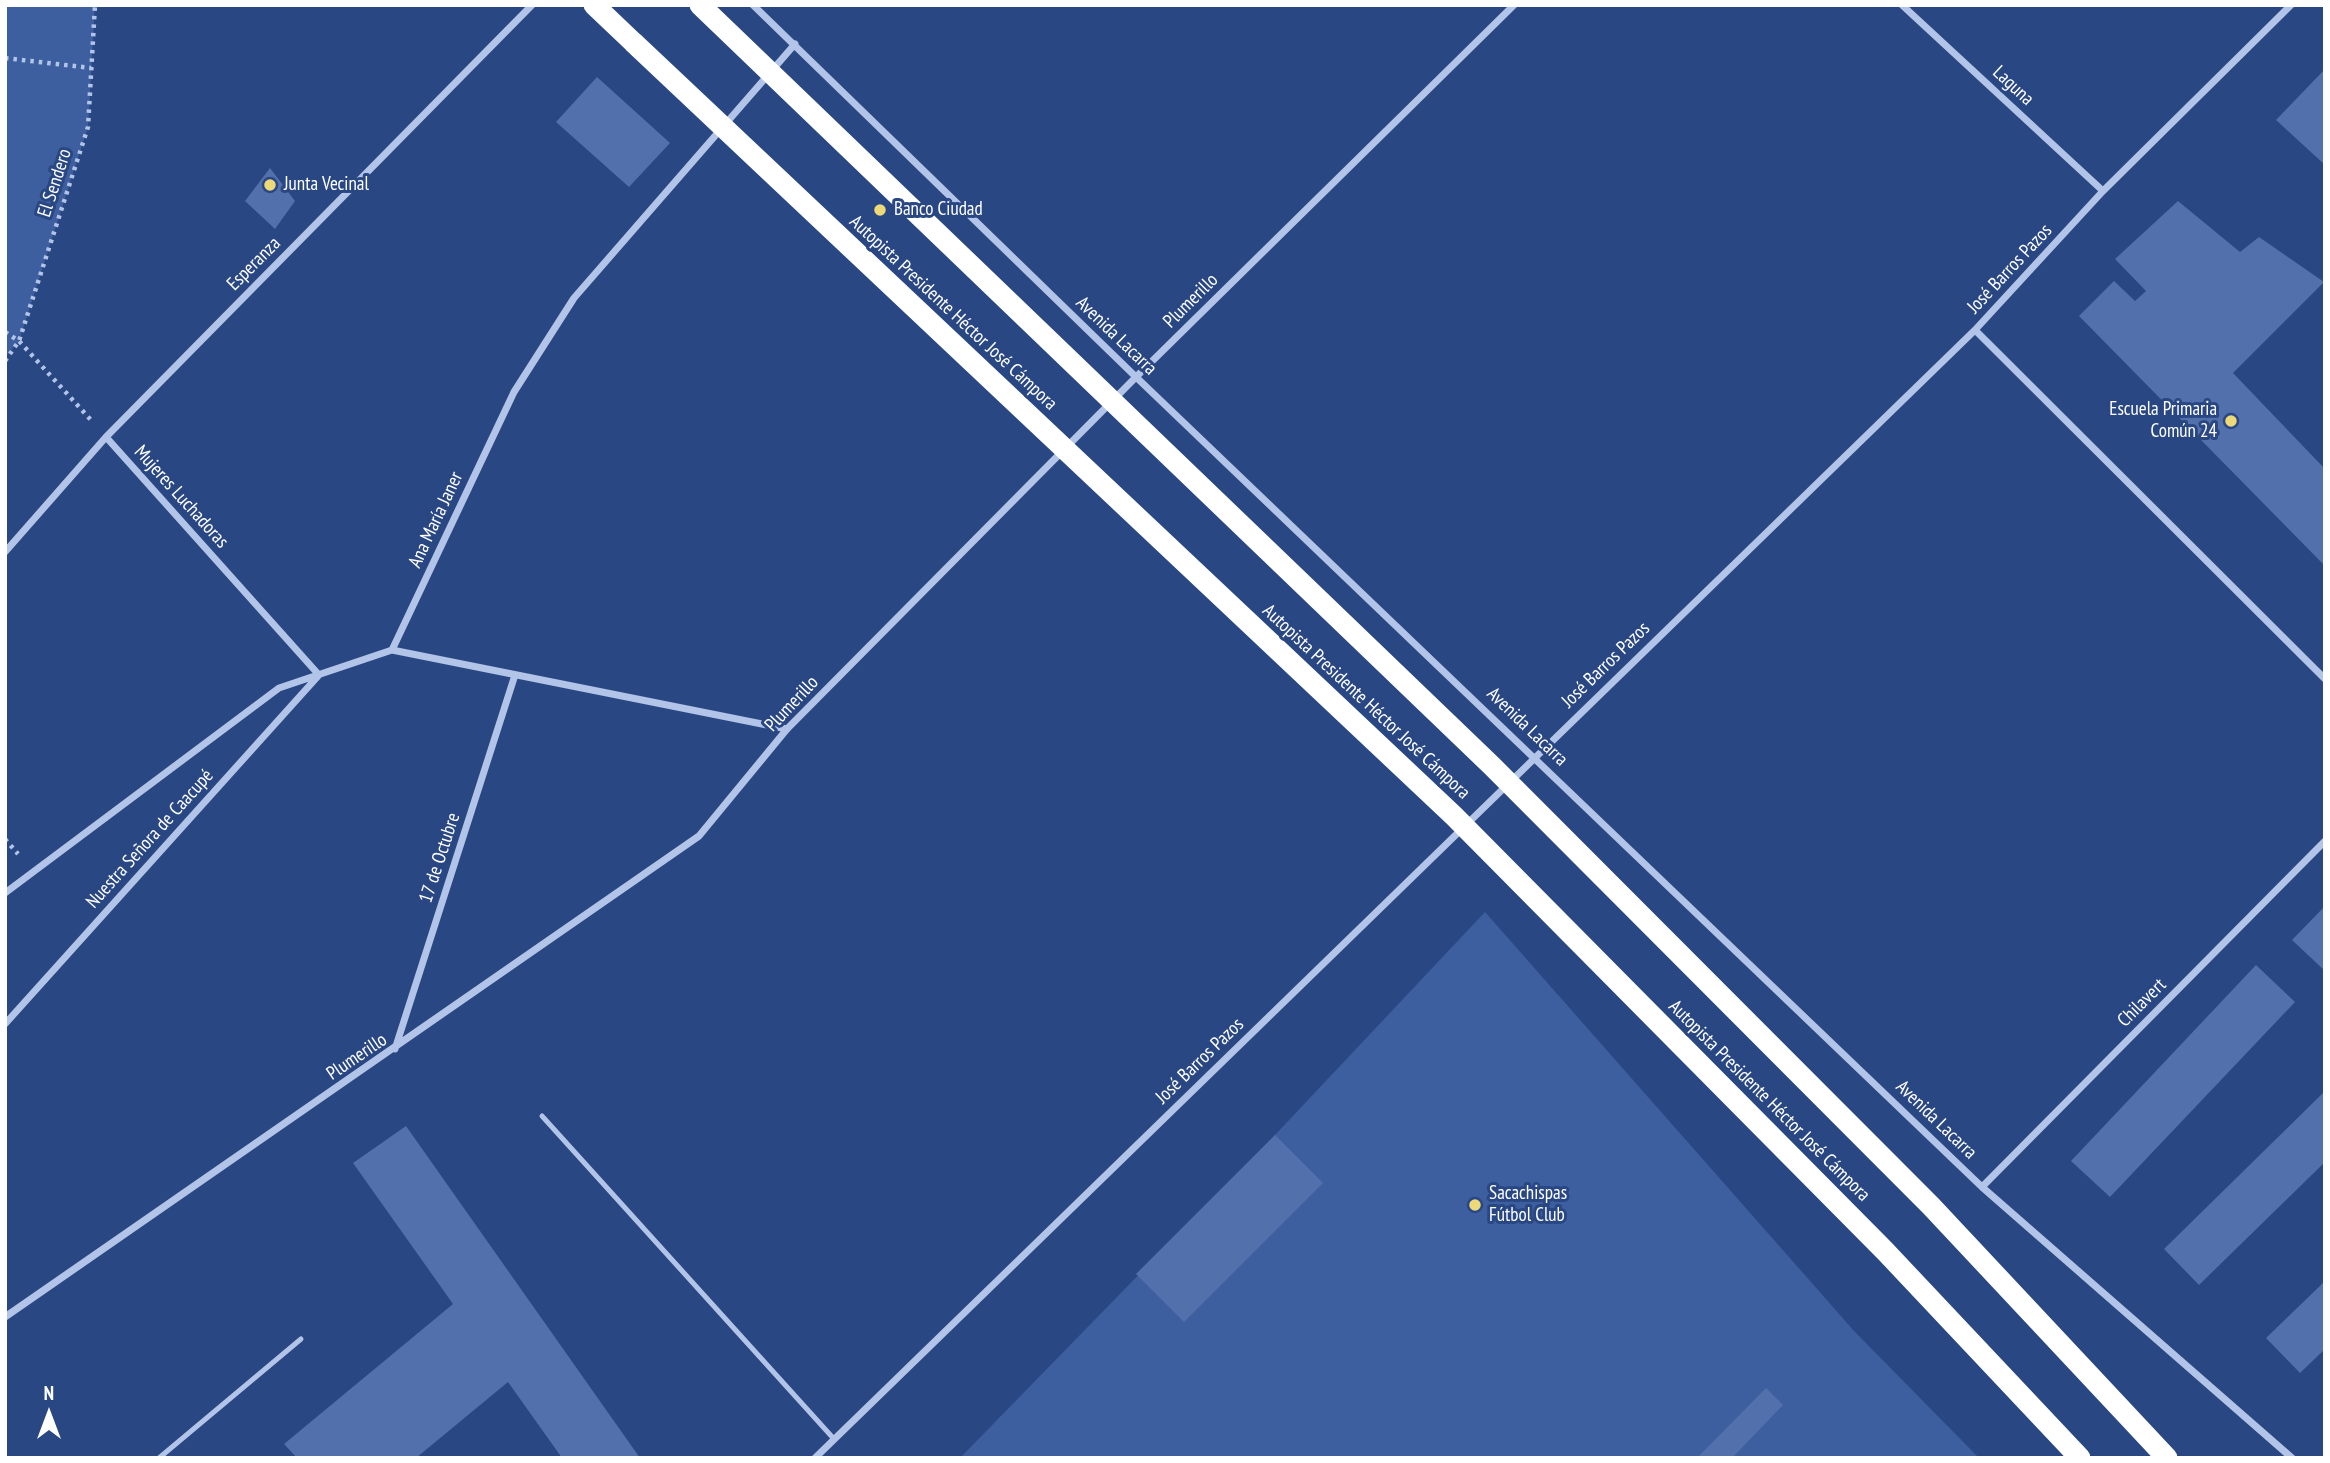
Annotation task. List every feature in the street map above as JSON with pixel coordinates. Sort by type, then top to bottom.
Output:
[{"type":"highway","name":"Autopista Presidente Héctor José Cámpora","points":[[594,5],[1454,816],[1885,1251],[2080,1458]]},
{"type":"highway","name":"Autopista Presidente Héctor José Cámpora","points":[[700,5],[1492,766],[1931,1206],[2166,1458]]},
{"type":"street","name":"Esperanza","points":[[5,552],[106,437],[531,5]]},
{"type":"street","name":"Avenida Lacarra","points":[[753,5],[1136,377],[1982,1186],[2292,1458]]},
{"type":"street","name":"Plumerillo","points":[[5,1317],[394,1050],[699,836],[787,729],[1136,377],[1514,5]]},
{"type":"street","name":"Laguna","points":[[1902,5],[2103,191]]},
{"type":"street","name":"José Barros Pazos","points":[[815,1458],[1534,755],[1975,330],[2103,191],[2291,5]]},
{"type":"street","name":"Ana María Janer","points":[[392,650],[514,392],[575,298],[795,44]]},
{"type":"street","points":[[1975,330],[2325,680]]},
{"type":"street","name":"Mujeres Luchadoras","points":[[106,437],[319,674]]},
{"type":"street","points":[[5,892],[279,688],[392,650],[787,729]]},
{"type":"street","name":"Nuestra Señora de Caacupé","points":[[5,1024],[319,674]]},
{"type":"street","name":"17 de Octubre","points":[[394,1050],[515,674]]},
{"type":"street","name":"Chilavert","points":[[1982,1186],[2325,841]]},
{"type":"lane","points":[[542,1116],[834,1439]]},
{"type":"lane","points":[[159,1458],[301,1339]]},
{"type":"path","name":"El Sendero","points":[[5,361],[19,341],[88,127],[95,5]]},
{"type":"path","points":[[5,58],[91,68]]},
{"type":"path","points":[[5,332],[19,341],[106,437]]},
{"type":"shaded area","points":[[5,5],[95,5],[88,127],[19,341],[5,357]]},
{"type":"shaded area","name":"Sacachispas Fútbol Club","points":[[1485,912],[1855,1332],[1979,1458],[960,1458],[1275,1135]]},
{"type":"building","points":[[2325,69],[2325,165],[2276,120]]},
{"type":"building","points":[[597,77],[670,143],[629,187],[556,122]]},
{"type":"building","name":"Junta Vecinal","points":[[270,168],[295,201],[275,229],[245,201]]},
{"type":"building","name":"Escuela Primaria Común 24","points":[[2178,201],[2240,252],[2259,237],[2324,282],[2233,373],[2325,469],[2325,566],[2079,316],[2114,281],[2135,301],[2146,291],[2115,259]]},
{"type":"building","points":[[2325,906],[2325,971],[2292,940]]},
{"type":"building","points":[[2256,965],[2295,1002],[2110,1197],[2071,1161]]},
{"type":"building","points":[[2325,1091],[2325,1162],[2199,1285],[2164,1249]]},
{"type":"building","points":[[406,1126],[640,1458],[562,1458],[508,1382],[416,1458],[297,1458],[284,1444],[453,1304],[353,1163]]},
{"type":"building","points":[[1275,1135],[1323,1183],[1184,1322],[1136,1274]]},
{"type":"building","points":[[2325,1281],[2325,1349],[2300,1373],[2266,1338]]},
{"type":"building","points":[[1766,1388],[1783,1405],[1732,1458],[1697,1458]]},
{"type":"place","name":"Junta Vecinal","points":[[270,185]]},
{"type":"place","name":"Banco Ciudad","points":[[880,210]]},
{"type":"place","name":"Escuela Primaria Común 24","points":[[2231,421]]},
{"type":"place","name":"Sacachispas Fútbol Club","points":[[1475,1205]]}]
